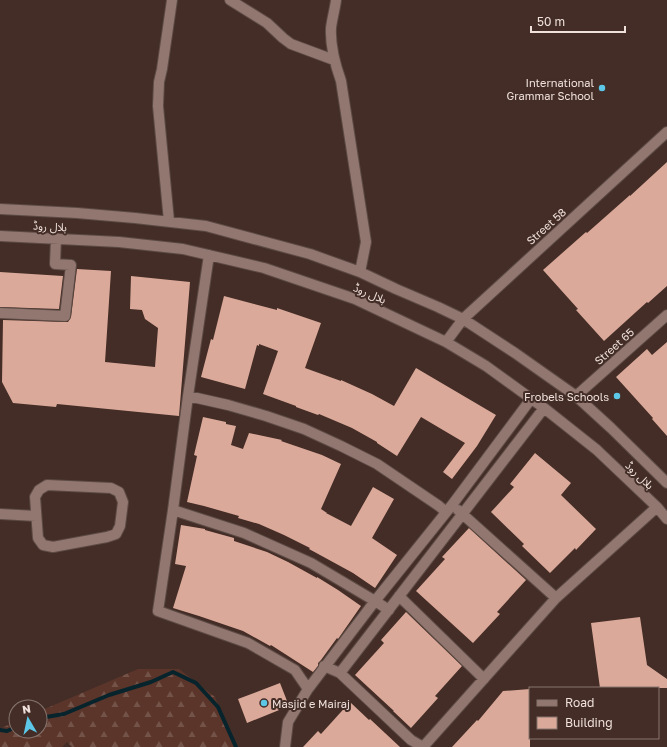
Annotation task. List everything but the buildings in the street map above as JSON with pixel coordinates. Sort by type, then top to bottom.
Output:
[{"type":"street","points":[[169,222],[158,93],[172,0]]},
{"type":"street","points":[[230,0],[267,23],[291,44],[334,60]]},
{"type":"street","points":[[336,0],[331,28],[331,43],[334,60],[341,81],[366,242],[360,272]]},
{"type":"street","name":"Street 58","points":[[446,342],[462,319],[667,132]]},
{"type":"street","name":"ہلال روڈ","points":[[0,209],[76,213],[206,226],[310,254],[360,272],[396,290],[438,307],[462,319],[515,353],[576,396],[667,483]]},
{"type":"street","name":"ہلال روڈ","points":[[0,236],[119,242],[183,249],[264,268],[355,299],[446,342],[486,366],[544,408],[597,450],[657,507],[667,519]]},
{"type":"street","points":[[0,313],[65,316],[71,265],[55,264],[56,238]]},
{"type":"street","points":[[209,255],[158,611],[248,643],[295,670],[308,689]]},
{"type":"street","name":"Street 65","points":[[576,396],[667,315]]},
{"type":"street","points":[[188,396],[228,405],[266,416],[304,430],[377,464],[439,506],[462,514],[556,598]]},
{"type":"street","points":[[285,747],[288,722],[324,666],[449,509],[531,399]]},
{"type":"street","points":[[340,673],[544,408]]},
{"type":"street","points":[[47,485],[111,488],[119,492],[122,502],[120,526],[116,534],[53,547],[43,545],[38,538],[36,516],[35,497],[39,490],[47,485]]},
{"type":"street","points":[[324,666],[340,673],[411,740],[423,747],[556,598],[657,507]]},
{"type":"street","points":[[173,510],[244,533],[311,563],[389,610]]},
{"type":"street","points":[[0,514],[36,516]]},
{"type":"street","points":[[399,596],[484,679]]},
{"type":"green space","points":[[138,669],[179,669],[215,697],[235,747],[72,747],[67,742],[62,747],[0,747],[0,729],[8,725],[8,739],[48,739],[48,708]]},
{"type":"waterway","points":[[48,717],[64,714],[109,695],[151,682],[173,672],[196,683],[218,707],[236,747]]},
{"type":"waterway","points":[[0,730],[8,731]]},
{"type":"place","name":"International Grammar School","points":[[602,88]]},
{"type":"place","name":"Frobels Schools","points":[[617,396]]},
{"type":"place","name":"Masjid e Mairaj","points":[[264,703]]}]
